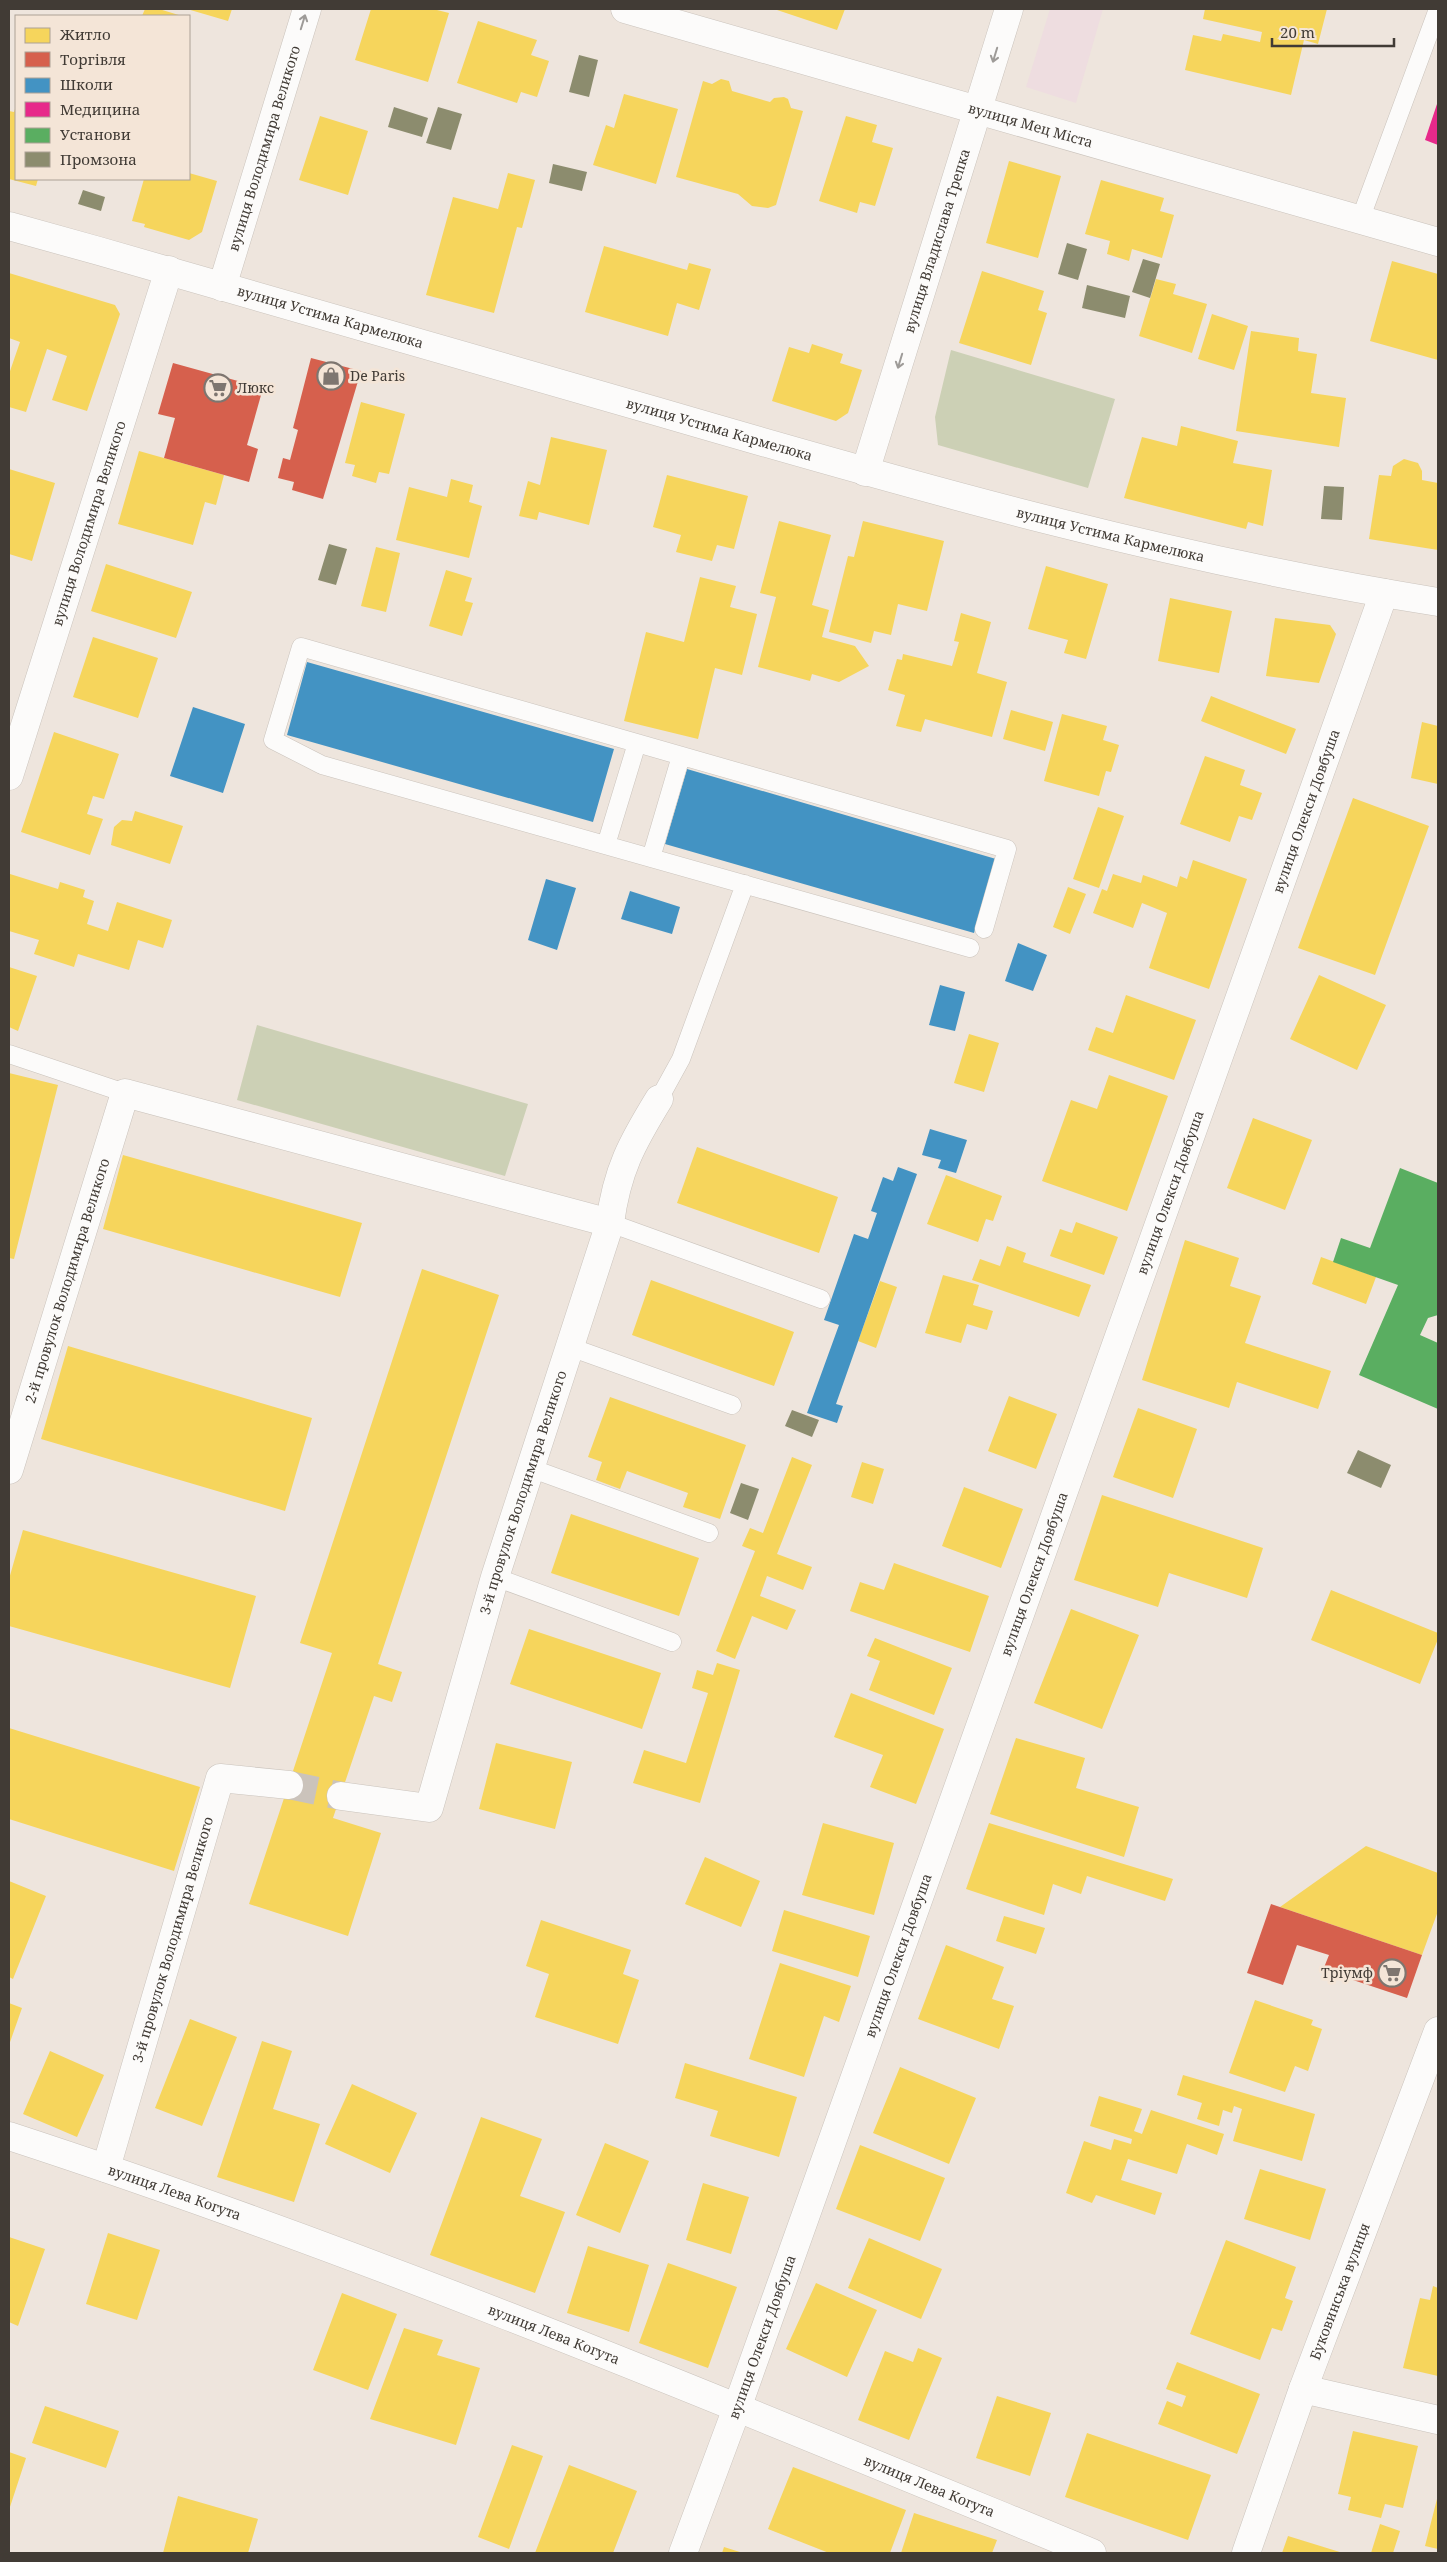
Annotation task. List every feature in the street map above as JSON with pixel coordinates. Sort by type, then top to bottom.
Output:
[{"type":"street","name":"вулиця Володимира Великого","points":[[222,287],[307,9]]},
{"type":"street","name":"вулиця Мец Міста","points":[[625,9],[1438,242]]},
{"type":"street","name":"вулиця Владислава Трепка","points":[[865,472],[1009,9]]},
{"type":"street","name":"вулиця Устима Кармелюка","points":[[9,226],[168,270],[865,472],[1193,556],[1438,602]]},
{"type":"street","name":"вулиця Володимира Великого","points":[[9,776],[168,270]]},
{"type":"street","name":"вулиця Олекси Довбуша","points":[[683,2553],[737,2408],[1384,593]]},
{"type":"street","points":[[125,1093],[610,1222]]},
{"type":"street","name":"2-й провулок Володимира Великого","points":[[9,1470],[125,1093]]},
{"type":"street","name":"3-й провулок Володимира Великого","points":[[341,1796],[429,1808],[495,1578],[610,1222],[614,1189],[632,1142],[659,1099]]},
{"type":"street","name":"3-й провулок Володимира Великого","points":[[106,2168],[220,1778],[289,1785]]},
{"type":"street","name":"Буковинська вулиця","points":[[1246,2553],[1302,2389],[1438,2033]]},
{"type":"street","name":"вулиця Лева Когута","points":[[9,2136],[106,2168],[420,2281],[1092,2553]]},
{"type":"street","points":[[1302,2389],[1438,2420]]},
{"type":"lane","points":[[1360,220],[1438,9]]},
{"type":"lane","points":[[970,948],[322,765],[273,740],[301,647],[1007,850],[984,930]]},
{"type":"lane","points":[[606,845],[637,743]]},
{"type":"lane","points":[[651,858],[681,756]]},
{"type":"lane","points":[[659,1099],[681,1059],[744,884]]},
{"type":"lane","points":[[9,1054],[125,1093]]},
{"type":"lane","points":[[610,1222],[821,1299]]},
{"type":"lane","points":[[570,1347],[732,1405]]},
{"type":"lane","points":[[530,1468],[709,1533]]},
{"type":"lane","points":[[495,1578],[672,1642]]},
{"type":"shaded area","points":[[1050,9],[1103,9],[1076,103],[1026,87]]},
{"type":"green space","points":[[951,350],[1115,399],[1088,488],[938,445],[935,417]]},
{"type":"green space","points":[[257,1025],[528,1104],[505,1176],[237,1100]]},
{"type":"building: Житло","points":[[145,9],[159,9],[179,15],[142,15]]},
{"type":"building: Житло","points":[[187,9],[232,9],[228,21]]},
{"type":"building: Житло","points":[[371,9],[433,9],[449,13],[428,82],[355,60]]},
{"type":"building: Житло","points":[[774,9],[845,9],[837,30]]},
{"type":"building: Житло","points":[[1205,9],[1327,9],[1318,44],[1304,40],[1291,95],[1185,70],[1193,35],[1221,41],[1223,34],[1260,42],[1262,32],[1203,19]]},
{"type":"building: Житло","points":[[478,21],[537,40],[531,55],[549,61],[537,97],[521,92],[517,103],[457,83]]},
{"type":"building: Житло","points":[[721,79],[729,81],[732,91],[770,102],[774,98],[784,97],[788,99],[791,108],[803,111],[776,205],[768,208],[752,206],[738,194],[676,177],[703,81],[712,84]]},
{"type":"building: Житло","points":[[624,94],[678,109],[656,184],[593,165],[606,125],[614,128]]},
{"type":"building: Житло","points":[[15,109],[15,180],[38,180],[36,186],[9,179],[9,111],[14,112]]},
{"type":"building: Житло","points":[[320,116],[368,131],[348,195],[299,180]]},
{"type":"building: Житло","points":[[846,116],[877,125],[872,142],[893,148],[875,206],[860,202],[857,213],[819,201]]},
{"type":"building: Житло","points":[[1009,161],[1061,176],[1038,258],[986,243]]},
{"type":"building: Житло","points":[[190,173],[217,181],[202,232],[189,240],[144,227],[145,224],[132,221],[144,180],[190,180]]},
{"type":"building: Житло","points":[[508,173],[535,180],[522,228],[517,227],[494,313],[426,295],[453,197],[498,209]]},
{"type":"building: Житло","points":[[1101,180],[1164,198],[1160,211],[1174,215],[1162,258],[1132,249],[1129,261],[1107,254],[1110,241],[1085,234]]},
{"type":"building: Житло","points":[[604,246],[687,270],[689,263],[711,269],[699,310],[677,303],[668,336],[585,312]]},
{"type":"building: Житло","points":[[1392,261],[1438,274],[1438,360],[1370,341]]},
{"type":"building: Житло","points":[[982,271],[1044,291],[1038,310],[1047,313],[1031,365],[959,343]]},
{"type":"building: Житло","points":[[9,273],[115,305],[120,314],[87,411],[52,400],[67,356],[47,349],[26,412],[9,407],[9,374],[20,342],[9,338]]},
{"type":"building: Житло","points":[[1156,279],[1176,284],[1173,294],[1207,304],[1192,353],[1139,336]]},
{"type":"building: Житло","points":[[1212,314],[1248,326],[1234,370],[1198,359]]},
{"type":"building: Житло","points":[[1251,331],[1299,338],[1298,351],[1317,354],[1311,393],[1346,398],[1339,447],[1236,431]]},
{"type":"building: Житло","points":[[812,344],[843,354],[840,363],[862,370],[848,413],[836,421],[772,401],[789,347],[809,353]]},
{"type":"building: Житло","points":[[361,402],[405,414],[389,474],[379,472],[376,483],[352,476],[355,465],[345,463]]},
{"type":"building: Житло","points":[[1181,426],[1238,441],[1233,463],[1272,470],[1263,526],[1248,522],[1246,529],[1124,498],[1142,437],[1177,446]]},
{"type":"building: Житло","points":[[551,437],[607,450],[589,525],[539,512],[537,520],[519,516],[528,481],[540,485]]},
{"type":"building: Житло","points":[[139,451],[224,475],[216,505],[205,502],[193,545],[118,524]]},
{"type":"building: Житло","points":[[1404,459],[1418,463],[1422,471],[1422,480],[1438,483],[1438,550],[1369,539],[1379,475],[1391,476],[1393,466]]},
{"type":"building: Житло","points":[[9,469],[55,483],[32,561],[9,554]]},
{"type":"building: Житло","points":[[667,475],[748,496],[734,549],[717,545],[712,561],[676,552],[681,535],[653,527]]},
{"type":"building: Житло","points":[[451,479],[473,485],[469,502],[482,506],[469,558],[396,540],[409,487],[447,497]]},
{"type":"building: Житло","points":[[779,521],[831,535],[812,605],[829,610],[822,637],[855,646],[869,666],[839,682],[812,674],[810,681],[758,667],[776,597],[760,593]]},
{"type":"building: Житло","points":[[863,521],[944,541],[927,611],[898,604],[891,635],[874,631],[871,643],[829,632],[848,556],[854,557]]},
{"type":"building: Житло","points":[[376,547],[400,553],[386,612],[361,606]]},
{"type":"building: Житло","points":[[106,564],[192,592],[176,638],[91,611]]},
{"type":"building: Житло","points":[[1046,566],[1108,584],[1086,659],[1064,653],[1068,640],[1028,629]]},
{"type":"building: Житло","points":[[446,570],[472,578],[465,601],[473,603],[462,636],[429,626]]},
{"type":"building: Житло","points":[[700,577],[736,586],[730,607],[757,614],[742,675],[715,668],[698,739],[624,721],[646,632],[684,642]]},
{"type":"building: Житло","points":[[1170,598],[1232,611],[1219,673],[1158,661]]},
{"type":"building: Житло","points":[[961,613],[991,622],[977,673],[1007,682],[992,737],[925,719],[921,732],[896,726],[905,695],[888,690],[897,659],[902,660],[903,654],[952,666],[959,642],[954,641]]},
{"type":"building: Житло","points":[[1275,618],[1330,625],[1336,634],[1319,683],[1266,676]]},
{"type":"building: Житло","points":[[93,637],[158,658],[138,718],[73,697]]},
{"type":"building: Житло","points":[[1211,696],[1296,729],[1286,754],[1201,721]]},
{"type":"building: Житло","points":[[1011,710],[1053,722],[1045,751],[1003,739]]},
{"type":"building: Житло","points":[[1062,714],[1107,726],[1103,740],[1119,745],[1111,772],[1106,771],[1099,796],[1044,781]]},
{"type":"building: Житло","points":[[1422,722],[1438,726],[1438,784],[1411,778]]},
{"type":"building: Житло","points":[[54,732],[119,754],[104,799],[93,796],[87,814],[103,819],[90,855],[21,832]]},
{"type":"building: Житло","points":[[1205,756],[1245,770],[1240,785],[1262,793],[1252,820],[1239,816],[1230,842],[1180,824]]},
{"type":"building: Житло","points":[[1353,798],[1429,826],[1375,975],[1298,948]]},
{"type":"building: Житло","points":[[1098,807],[1124,816],[1099,888],[1073,879]]},
{"type":"building: Житло","points":[[135,811],[183,826],[170,864],[111,845],[114,827],[122,820],[132,821]]},
{"type":"building: Житло","points":[[1193,860],[1247,879],[1209,989],[1149,968],[1167,913],[1142,903],[1133,928],[1093,913],[1102,889],[1107,891],[1113,874],[1141,883],[1143,875],[1177,887],[1180,876],[1187,879]]},
{"type":"building: Житло","points":[[10,874],[58,889],[60,882],[85,890],[83,897],[94,901],[87,924],[108,931],[117,902],[172,920],[163,948],[138,940],[129,970],[78,954],[74,967],[34,954],[39,940],[9,931]]},
{"type":"building: Житло","points":[[1068,887],[1086,894],[1070,934],[1053,927]]},
{"type":"building: Житло","points":[[9,967],[37,976],[18,1031],[9,1027]]},
{"type":"building: Житло","points":[[1319,975],[1386,1005],[1357,1070],[1290,1039]]},
{"type":"building: Житло","points":[[1126,995],[1196,1020],[1174,1080],[1088,1050],[1096,1027],[1113,1033]]},
{"type":"building: Житло","points":[[969,1034],[999,1043],[984,1092],[954,1083]]},
{"type":"building: Житло","points":[[9,1073],[58,1085],[14,1259],[9,1258]]},
{"type":"building: Житло","points":[[1109,1075],[1168,1096],[1127,1211],[1042,1181],[1071,1100],[1097,1109]]},
{"type":"building: Житло","points":[[1253,1118],[1312,1140],[1285,1210],[1227,1188]]},
{"type":"building: Житло","points":[[697,1147],[838,1197],[819,1253],[677,1203]]},
{"type":"building: Житло","points":[[123,1155],[362,1223],[340,1297],[103,1229]]},
{"type":"building: Житло","points":[[946,1175],[1002,1196],[993,1221],[986,1219],[978,1242],[927,1224]]},
{"type":"building: Житло","points":[[1076,1222],[1118,1237],[1104,1275],[1050,1256],[1060,1229],[1072,1233]]},
{"type":"building: Житло","points":[[1185,1240],[1239,1258],[1230,1286],[1261,1296],[1245,1343],[1331,1371],[1318,1409],[1237,1382],[1229,1408],[1142,1380]]},
{"type":"building: Житло","points":[[1007,1246],[1026,1253],[1023,1262],[1091,1285],[1079,1317],[972,1280],[980,1259],[1000,1266]]},
{"type":"building: Житло","points":[[1321,1257],[1376,1277],[1366,1304],[1312,1284]]},
{"type":"building: Житло","points":[[422,1269],[499,1295],[378,1664],[402,1672],[392,1702],[374,1696],[333,1818],[381,1833],[348,1936],[249,1904],[332,1653],[300,1643]]},
{"type":"building: Житло","points":[[943,1275],[979,1285],[973,1305],[993,1311],[987,1330],[967,1324],[961,1343],[925,1333]]},
{"type":"building: Житло","points":[[651,1280],[794,1332],[774,1386],[632,1335]]},
{"type":"building: Житло","points":[[880,1281],[897,1287],[876,1348],[858,1341]]},
{"type":"building: Житло","points":[[68,1346],[312,1418],[285,1511],[41,1439]]},
{"type":"building: Житло","points":[[1009,1396],[1057,1414],[1036,1469],[988,1451]]},
{"type":"building: Житло","points":[[610,1397],[746,1445],[720,1519],[683,1507],[688,1493],[627,1471],[620,1489],[596,1480],[602,1462],[588,1457]]},
{"type":"building: Житло","points":[[1138,1408],[1197,1429],[1173,1498],[1113,1477]]},
{"type":"building: Житло","points":[[792,1457],[812,1465],[777,1554],[812,1567],[803,1590],[767,1576],[760,1596],[796,1610],[787,1630],[752,1616],[735,1659],[716,1651],[755,1551],[742,1546],[750,1528],[763,1533]]},
{"type":"building: Житло","points":[[862,1462],[884,1469],[873,1504],[851,1497]]},
{"type":"building: Житло","points":[[964,1487],[1023,1509],[1001,1568],[942,1546]]},
{"type":"building: Житло","points":[[1102,1495],[1263,1548],[1247,1598],[1169,1573],[1158,1607],[1074,1580]]},
{"type":"building: Житло","points":[[571,1514],[699,1558],[679,1616],[551,1573]]},
{"type":"building: Житло","points":[[23,1530],[256,1596],[230,1688],[9,1626],[9,1579]]},
{"type":"building: Житло","points":[[894,1563],[989,1596],[970,1652],[850,1611],[860,1582],[884,1590]]},
{"type":"building: Житло","points":[[1331,1590],[1438,1633],[1438,1639],[1420,1684],[1311,1640]]},
{"type":"building: Житло","points":[[1071,1609],[1139,1635],[1102,1729],[1034,1703]]},
{"type":"building: Житло","points":[[529,1629],[661,1673],[642,1729],[510,1684]]},
{"type":"building: Житло","points":[[875,1638],[952,1668],[934,1715],[869,1690],[880,1661],[867,1656]]},
{"type":"building: Житло","points":[[717,1663],[740,1670],[700,1803],[633,1783],[644,1750],[686,1763],[708,1693],[692,1688],[697,1670],[713,1675]]},
{"type":"building: Житло","points":[[851,1693],[944,1729],[916,1804],[870,1787],[883,1755],[834,1737]]},
{"type":"building: Житло","points":[[9,1728],[200,1787],[174,1871],[9,1819]]},
{"type":"building: Житло","points":[[1016,1738],[1085,1758],[1076,1788],[1139,1807],[1124,1857],[990,1814]]},
{"type":"building: Житло","points":[[496,1743],[572,1762],[555,1829],[479,1809]]},
{"type":"building: Житло","points":[[823,1823],[894,1843],[874,1915],[802,1895]]},
{"type":"building: Житло","points":[[989,1823],[1173,1879],[1165,1901],[1087,1876],[1081,1894],[1053,1884],[1044,1915],[966,1889]]},
{"type":"building: Житло","points":[[1366,1846],[1438,1873],[1438,1911],[1422,1955],[1280,1907]]},
{"type":"building: Житло","points":[[705,1857],[760,1881],[741,1927],[685,1904]]},
{"type":"building: Житло","points":[[9,1881],[46,1896],[13,1979],[9,1977]]},
{"type":"building: Житло","points":[[784,1910],[870,1936],[858,1977],[772,1951]]},
{"type":"building: Житло","points":[[1004,1916],[1045,1928],[1036,1954],[996,1941]]},
{"type":"building: Житло","points":[[541,1920],[631,1950],[623,1974],[639,1980],[618,2044],[535,2017],[549,1974],[526,1966]]},
{"type":"building: Житло","points":[[946,1945],[1004,1967],[992,1999],[1014,2006],[999,2049],[918,2019]]},
{"type":"building: Житло","points":[[780,1963],[851,1986],[839,2022],[824,2016],[804,2077],[749,2059]]},
{"type":"building: Житло","points":[[1255,2000],[1313,2020],[1311,2025],[1322,2029],[1308,2071],[1295,2066],[1285,2092],[1229,2073]]},
{"type":"building: Житло","points":[[9,2003],[22,2008],[9,2045]]},
{"type":"building: Житло","points":[[190,2019],[237,2037],[202,2126],[155,2108]]},
{"type":"building: Житло","points":[[262,2041],[292,2051],[273,2109],[320,2124],[294,2202],[217,2177]]},
{"type":"building: Житло","points":[[50,2051],[104,2075],[77,2137],[23,2114]]},
{"type":"building: Житло","points":[[685,2063],[797,2097],[779,2157],[710,2136],[718,2111],[675,2098]]},
{"type":"building: Житло","points":[[900,2067],[976,2098],[949,2164],[873,2133]]},
{"type":"building: Житло","points":[[1183,2075],[1315,2114],[1302,2161],[1233,2141],[1242,2109],[1234,2106],[1232,2113],[1223,2110],[1219,2126],[1197,2119],[1202,2103],[1177,2095]]},
{"type":"building: Житло","points":[[352,2084],[417,2113],[390,2173],[325,2144]]},
{"type":"building: Житло","points":[[1099,2096],[1142,2109],[1134,2131],[1142,2134],[1151,2110],[1224,2134],[1217,2155],[1187,2144],[1177,2174],[1128,2159],[1121,2180],[1162,2193],[1155,2215],[1096,2195],[1092,2203],[1066,2193],[1084,2141],[1111,2150],[1114,2139],[1131,2144],[1132,2139],[1090,2126]]},
{"type":"building: Житло","points":[[481,2117],[542,2139],[520,2196],[565,2212],[535,2293],[430,2255]]},
{"type":"building: Житло","points":[[605,2143],[649,2161],[620,2233],[576,2215]]},
{"type":"building: Житло","points":[[860,2145],[945,2178],[920,2241],[836,2209]]},
{"type":"building: Житло","points":[[1260,2169],[1326,2189],[1310,2240],[1244,2219]]},
{"type":"building: Житло","points":[[703,2183],[749,2197],[731,2254],[686,2240]]},
{"type":"building: Житло","points":[[108,2233],[160,2250],[137,2320],[86,2304]]},
{"type":"building: Житло","points":[[9,2237],[45,2249],[18,2326],[9,2322]]},
{"type":"building: Житло","points":[[869,2238],[942,2269],[921,2319],[848,2288]]},
{"type":"building: Житло","points":[[1226,2240],[1296,2267],[1285,2298],[1293,2301],[1282,2331],[1272,2328],[1260,2360],[1190,2334]]},
{"type":"building: Житло","points":[[588,2246],[649,2265],[629,2332],[567,2313]]},
{"type":"building: Житло","points":[[668,2263],[737,2287],[708,2368],[639,2343]]},
{"type":"building: Житло","points":[[816,2283],[877,2310],[847,2377],[786,2349]]},
{"type":"building: Житло","points":[[1433,2286],[1438,2288],[1438,2376],[1403,2368],[1420,2298],[1430,2300]]},
{"type":"building: Житло","points":[[342,2293],[397,2314],[368,2390],[313,2370]]},
{"type":"building: Житло","points":[[404,2328],[443,2340],[437,2355],[480,2368],[456,2445],[370,2419]]},
{"type":"building: Житло","points":[[918,2348],[942,2358],[909,2440],[858,2420],[885,2351],[913,2362]]},
{"type":"building: Житло","points":[[1177,2362],[1260,2394],[1237,2454],[1158,2424],[1167,2401],[1182,2407],[1186,2396],[1166,2389]]},
{"type":"building: Житло","points":[[997,2396],[1051,2413],[1030,2476],[976,2458]]},
{"type":"building: Житло","points":[[45,2406],[119,2431],[106,2468],[32,2443]]},
{"type":"building: Житло","points":[[1353,2431],[1418,2446],[1403,2508],[1385,2504],[1381,2518],[1348,2510],[1351,2497],[1338,2494]]},
{"type":"building: Житло","points":[[1087,2433],[1211,2475],[1188,2540],[1065,2497]]},
{"type":"building: Житло","points":[[512,2445],[543,2456],[509,2549],[478,2537]]},
{"type":"building: Житло","points":[[9,2452],[26,2458],[9,2510]]},
{"type":"building: Житло","points":[[569,2465],[637,2491],[613,2553],[535,2553]]},
{"type":"building: Житло","points":[[793,2467],[906,2510],[890,2553],[829,2553],[768,2529]]},
{"type":"building: Житло","points":[[1438,2495],[1438,2549],[1425,2546]]},
{"type":"building: Житло","points":[[178,2496],[258,2519],[248,2553],[163,2553]]},
{"type":"building: Житло","points":[[914,2513],[997,2540],[992,2553],[901,2553]]},
{"type":"building: Житло","points":[[1380,2524],[1400,2531],[1393,2553],[1371,2553]]},
{"type":"building: Житло","points":[[1288,2536],[1343,2553],[1282,2553]]},
{"type":"building: Житло","points":[[724,2547],[743,2553],[722,2553]]},
{"type":"building: Торгівля","points":[[311,358],[361,371],[323,499],[292,490],[294,482],[278,478],[283,458],[290,460],[298,430],[293,428]]},
{"type":"building: Торгівля","points":[[173,363],[263,388],[247,445],[258,449],[249,482],[164,458],[175,418],[158,414]]},
{"type":"building: Торгівля","points":[[1271,1904],[1422,1955],[1407,1998],[1323,1970],[1329,1955],[1297,1945],[1283,1985],[1247,1973]]},
{"type":"building: Школи","points":[[307,662],[614,749],[593,822],[287,735]]},
{"type":"building: Школи","points":[[193,707],[245,724],[223,793],[170,776]]},
{"type":"building: Школи","points":[[687,769],[996,859],[974,933],[665,844]]},
{"type":"building: Школи","points":[[546,879],[576,888],[557,950],[528,940]]},
{"type":"building: Школи","points":[[630,891],[680,907],[672,934],[621,919]]},
{"type":"building: Школи","points":[[1018,943],[1047,955],[1033,991],[1005,981]]},
{"type":"building: Школи","points":[[940,985],[965,992],[955,1031],[929,1025]]},
{"type":"building: Школи","points":[[930,1129],[967,1140],[956,1173],[938,1168],[941,1160],[922,1155]]},
{"type":"building: Школи","points":[[898,1167],[917,1174],[836,1404],[843,1406],[837,1423],[807,1413],[839,1325],[824,1320],[854,1234],[868,1239],[877,1213],[871,1211],[883,1177],[893,1181]]},
{"type":"building: Медицина","points":[[1438,101],[1438,145],[1425,140]]},
{"type":"building: Установи","points":[[1400,1168],[1438,1183],[1438,1315],[1428,1318],[1420,1335],[1438,1343],[1438,1409],[1359,1375],[1398,1285],[1333,1262],[1341,1238],[1370,1248]]},
{"type":"building: Промзона","points":[[579,55],[598,60],[589,97],[569,92]]},
{"type":"building: Промзона","points":[[394,107],[428,118],[422,137],[388,127]]},
{"type":"building: Промзона","points":[[438,107],[462,114],[451,150],[426,143]]},
{"type":"building: Промзона","points":[[553,164],[587,172],[582,191],[549,183]]},
{"type":"building: Промзона","points":[[83,190],[105,197],[101,211],[78,204]]},
{"type":"building: Промзона","points":[[1067,243],[1087,249],[1078,280],[1058,274]]},
{"type":"building: Промзона","points":[[1143,259],[1160,264],[1150,298],[1132,292]]},
{"type":"building: Промзона","points":[[1087,285],[1130,296],[1125,318],[1082,308]]},
{"type":"building: Промзона","points":[[1324,486],[1344,487],[1342,520],[1321,519]]},
{"type":"building: Промзона","points":[[329,544],[347,549],[336,585],[318,580]]},
{"type":"building: Промзона","points":[[792,1410],[819,1420],[812,1437],[785,1426]]},
{"type":"building: Промзона","points":[[1358,1450],[1391,1465],[1381,1488],[1347,1473]]},
{"type":"building: Промзона","points":[[741,1483],[759,1489],[748,1520],[730,1513]]},
{"type":"tunnel","points":[[289,1785],[341,1796]]},
{"type":"place","name":"De Paris","points":[[331,376]]},
{"type":"place","name":"Люкс","points":[[218,388]]},
{"type":"place","name":"Тріумф","points":[[1392,1973]]}]
